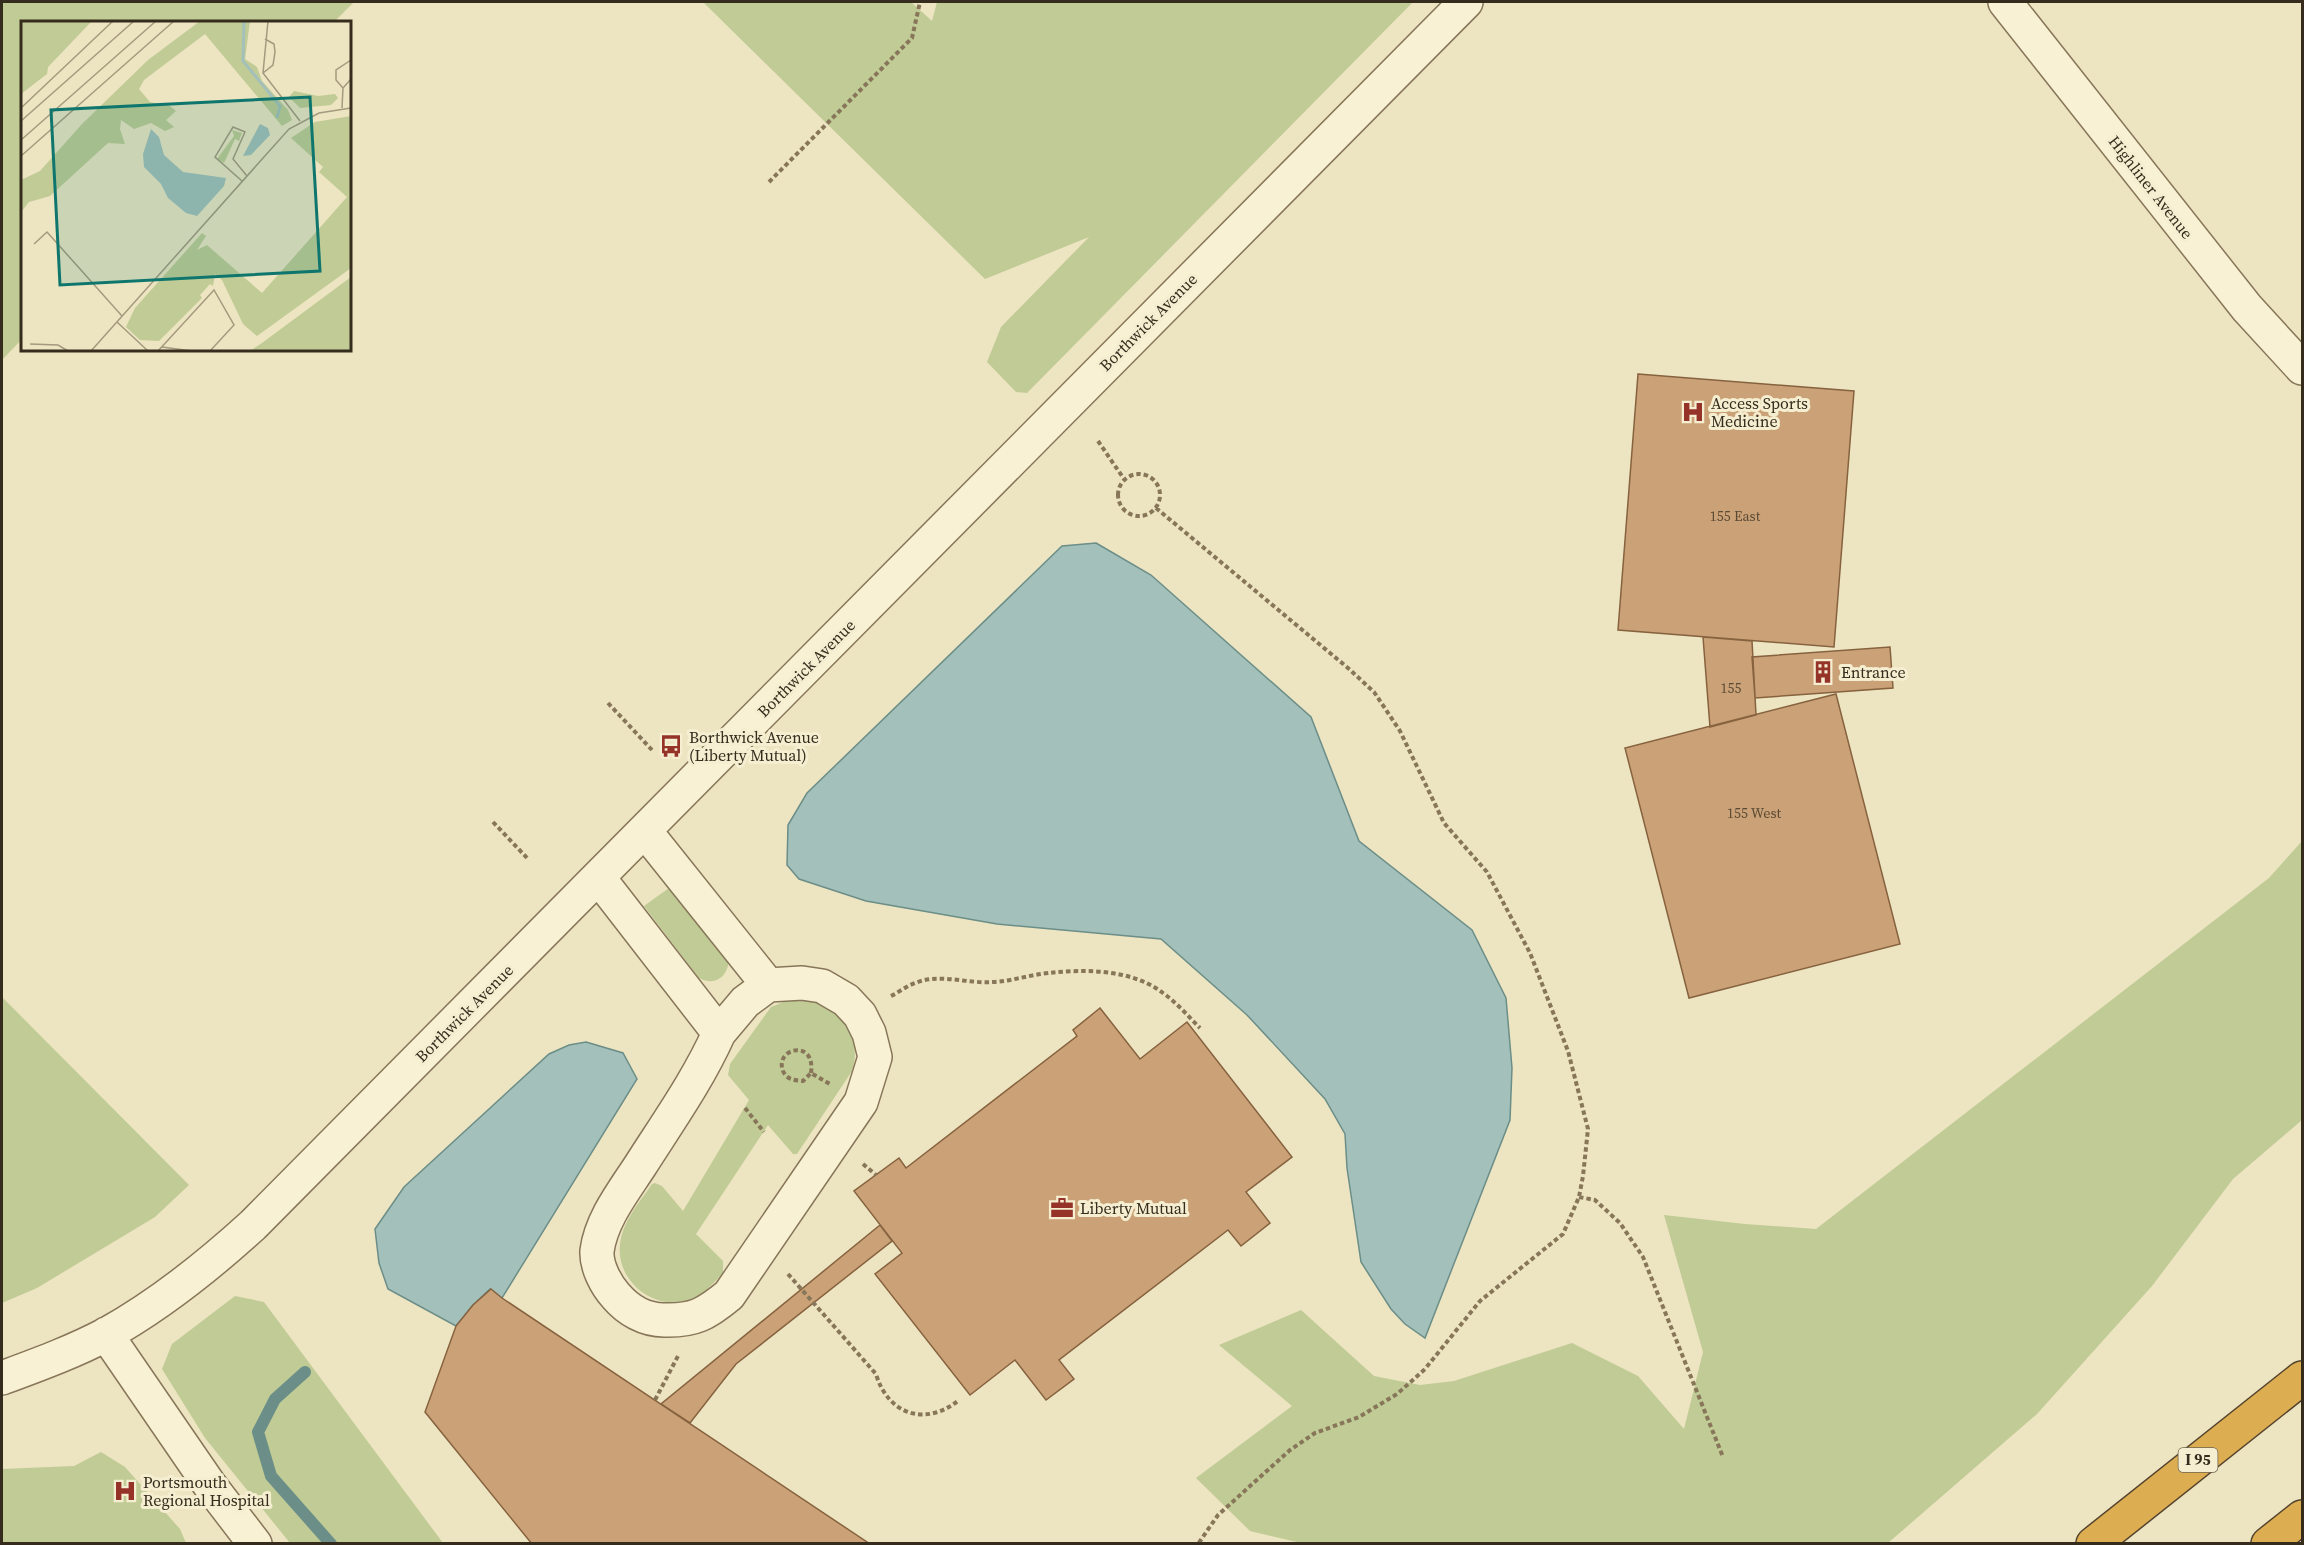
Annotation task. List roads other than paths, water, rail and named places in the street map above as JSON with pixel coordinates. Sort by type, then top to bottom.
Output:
[{"type":"highway","name":"I 95","points":[[2093,1544],[2302,1378]]},
{"type":"highway","points":[[2268,1544],[2302,1516]]},
{"type":"street","name":"Borthwick Avenue","points":[[2,1378],[53,1359],[106,1334],[159,1302],[208,1266],[253,1225],[1466,2]]},
{"type":"street","name":"Highliner Avenue","points":[[2005,2],[2247,308],[2302,368]]},
{"type":"street","points":[[645,831],[768,985]]},
{"type":"street","points":[[598,877],[719,1033]]},
{"type":"street","points":[[802,983],[822,986],[846,1000],[860,1015],[869,1033],[875,1057],[861,1102],[729,1294],[713,1309],[696,1318],[679,1321],[656,1320],[639,1314],[622,1303],[599,1268],[597,1253],[601,1232],[614,1207],[704,1066],[719,1033],[745,1002],[768,985],[802,983]]},
{"type":"street","points":[[106,1334],[209,1484],[255,1544]]},
{"type":"water","points":[[1096,543],[1151,575],[1311,717],[1359,841],[1472,930],[1506,998],[1512,1068],[1510,1120],[1425,1338],[1405,1324],[1391,1309],[1361,1262],[1347,1168],[1345,1134],[1325,1099],[1247,1015],[1161,939],[997,924],[866,901],[799,879],[787,865],[788,825],[807,793],[1062,546]]},
{"type":"water","points":[[586,1042],[623,1053],[637,1079],[502,1298],[490,1289],[456,1326],[388,1289],[379,1263],[375,1229],[404,1187],[549,1054],[569,1045]]},
{"type":"waterway","points":[[305,1372],[275,1399],[258,1432],[271,1476],[331,1544]]},
{"type":"place","name":"Access Sports Medicine","points":[[1693,412]]},
{"type":"place","name":"Entrance","points":[[1823,672]]},
{"type":"place","name":"Borthwick Avenue (Liberty Mutual)","points":[[671,746]]},
{"type":"place","name":"Liberty Mutual","points":[[1062,1208]]},
{"type":"place","name":"Portsmouth Regional Hospital","points":[[125,1491]]}]
